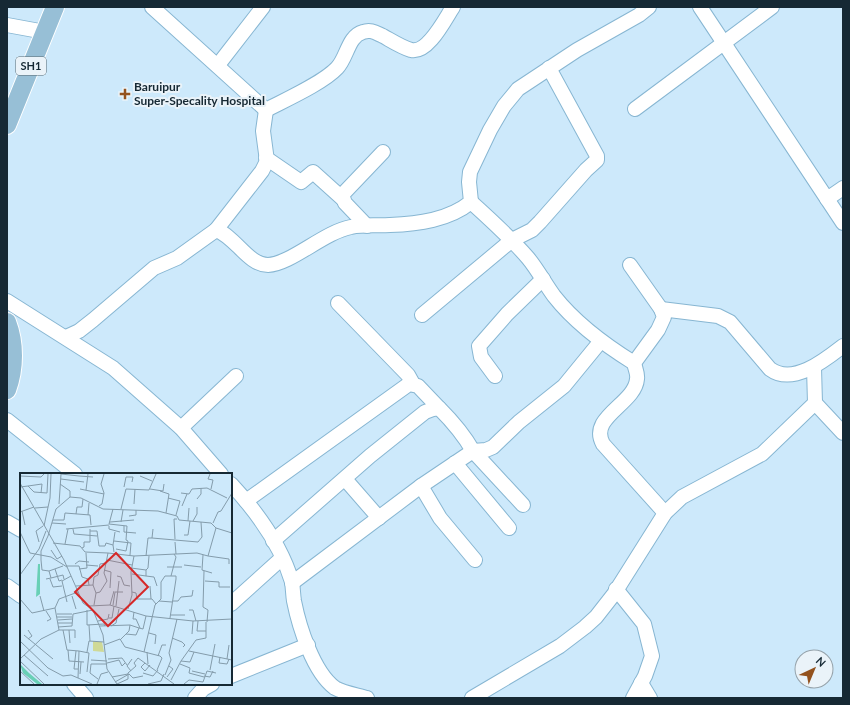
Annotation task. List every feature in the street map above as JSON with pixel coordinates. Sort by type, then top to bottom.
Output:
[{"type":"main road","name":"SH1","points":[[7,125],[55,7]]},
{"type":"main road","points":[[7,322],[13,349],[12,364],[7,387]]},
{"type":"street","points":[[152,7],[218,65],[266,110]]},
{"type":"street","points":[[218,65],[263,7]]},
{"type":"street","points":[[266,110],[300,92],[333,71],[343,60],[353,39],[361,32],[369,30],[411,50],[421,50],[429,43],[454,7]]},
{"type":"street","points":[[700,7],[843,223]]},
{"type":"street","points":[[635,108],[772,7]]},
{"type":"street","points":[[634,363],[600,342],[554,297],[529,259],[512,240],[471,202],[469,182],[470,172],[490,130],[504,106],[518,90],[549,68],[640,10]]},
{"type":"street","points":[[7,25],[45,32]]},
{"type":"street","points":[[422,315],[512,240],[532,230],[582,174],[597,160],[597,156],[549,68]]},
{"type":"street","points":[[66,338],[79,331],[93,320],[154,268],[177,258],[216,230],[262,171],[267,161],[263,131],[266,110]]},
{"type":"street","points":[[343,199],[342,195],[344,192],[384,152]]},
{"type":"street","points":[[266,158],[302,182],[313,172],[343,199],[367,226]]},
{"type":"street","points":[[826,199],[843,188]]},
{"type":"street","points":[[216,230],[223,232],[254,260],[267,265],[280,262],[326,236],[350,227],[428,222],[462,210],[471,202]]},
{"type":"street","points":[[630,265],[661,309],[664,317],[634,363],[637,378],[634,388],[602,425],[599,438],[665,513]]},
{"type":"street","points":[[495,376],[481,357],[479,346],[507,314],[543,279]]},
{"type":"street","points":[[7,301],[113,368],[181,428],[220,473]]},
{"type":"street","points":[[338,304],[408,375],[413,384]]},
{"type":"street","points":[[661,309],[718,316],[730,322],[750,347],[777,374],[783,375],[814,368],[843,346]]},
{"type":"street","points":[[292,583],[421,486],[473,451],[486,450],[493,447],[519,422],[551,398],[575,374],[600,342]]},
{"type":"street","points":[[814,368],[815,403],[843,433]]},
{"type":"street","points":[[181,428],[236,376]]},
{"type":"street","points":[[246,501],[402,388],[408,384],[413,384],[418,386],[439,408],[468,442],[473,451],[523,505]]},
{"type":"street","points":[[472,698],[560,646],[596,617],[665,513],[682,497],[762,454],[815,403]]},
{"type":"street","points":[[273,540],[425,412],[433,408],[439,408]]},
{"type":"street","points":[[7,420],[74,473]]},
{"type":"street","points":[[455,463],[509,528]]},
{"type":"street","points":[[345,478],[379,518]]},
{"type":"street","points":[[232,485],[246,501],[273,540],[282,558],[292,583],[294,601],[308,645],[322,674],[337,689],[367,698]]},
{"type":"street","points":[[421,486],[440,518],[475,560]]},
{"type":"street","points":[[7,522],[20,529]]},
{"type":"street","points":[[232,603],[282,558]]},
{"type":"street","points":[[7,586],[20,595]]},
{"type":"street","points":[[616,589],[644,624],[652,656],[633,698]]},
{"type":"street","points":[[232,676],[308,645]]},
{"type":"street","points":[[641,683],[650,698]]},
{"type":"street","points":[[75,685],[86,698]]},
{"type":"street","points":[[194,698],[203,689],[210,685]]},
{"type":"place","name":"Baruipur Super-Specality Hospital","points":[[125,94]]}]
